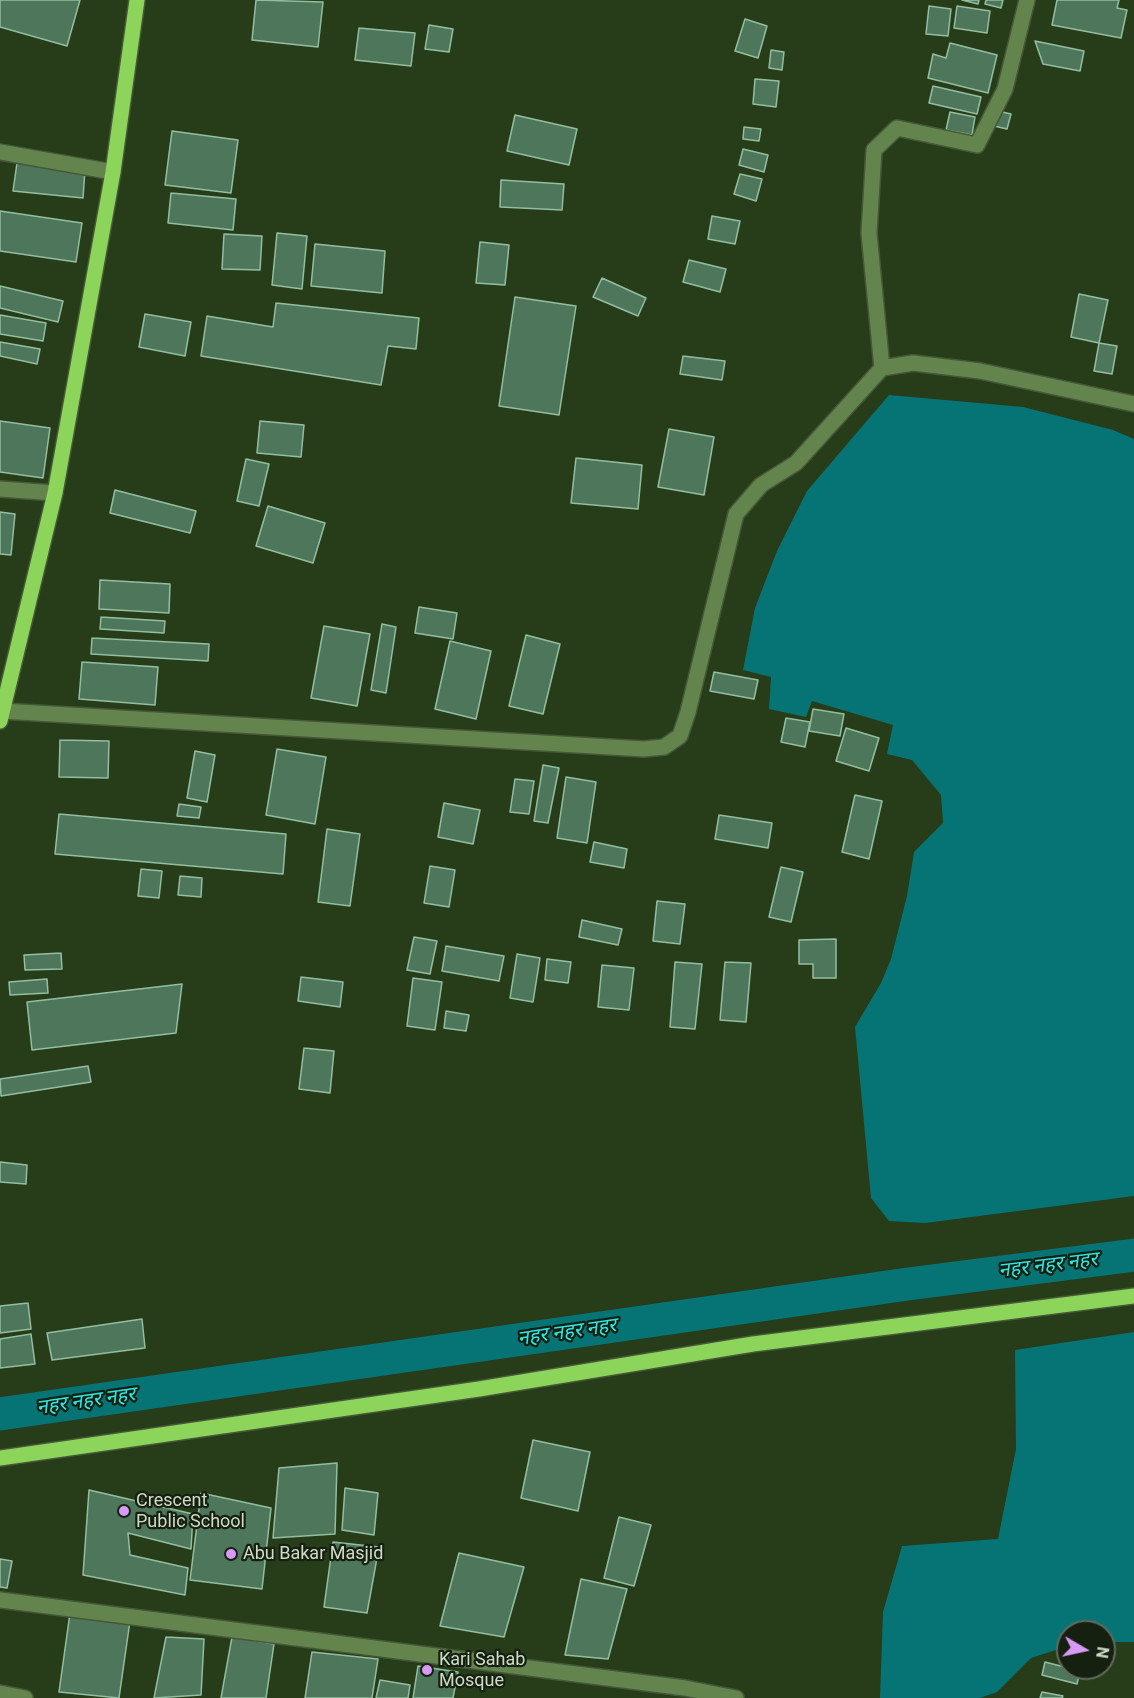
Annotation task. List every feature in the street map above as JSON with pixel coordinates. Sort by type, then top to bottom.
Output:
[{"type":"main road","points":[[1,716],[55,493],[114,172],[137,0]]},
{"type":"main road","points":[[0,1458],[479,1389],[753,1344],[1134,1296]]},
{"type":"street","points":[[882,368],[869,233],[874,150],[897,128],[977,145],[1005,89],[1027,0]]},
{"type":"street","points":[[0,152],[114,172]]},
{"type":"street","points":[[1,716],[632,748],[663,747],[680,736],[688,712],[736,514],[761,485],[796,463],[882,368],[913,363],[981,371],[1134,404]]},
{"type":"street","points":[[0,489],[55,493]]},
{"type":"street","points":[[0,1600],[685,1688],[736,1698]]},
{"type":"street","points":[[0,1693],[25,1698]]},
{"type":"water","points":[[889,395],[1023,407],[1113,430],[1134,439],[1134,1196],[925,1223],[889,1221],[871,1198],[855,1027],[881,983],[891,959],[907,896],[914,852],[943,823],[941,795],[912,760],[887,754],[893,725],[812,701],[806,717],[769,709],[771,677],[743,670],[755,608],[777,551],[807,491]]},
{"type":"water","points":[[1134,1332],[1134,1642],[1116,1642],[1116,1620],[1056,1620],[1056,1650],[1031,1658],[997,1692],[980,1698],[880,1698],[883,1612],[902,1546],[998,1539],[1016,1449],[1015,1350]]},
{"type":"building","points":[[0,0],[80,0],[67,46],[0,27]]},
{"type":"building","points":[[256,0],[323,2],[318,47],[252,40]]},
{"type":"building","points":[[962,0],[979,0],[978,4]]},
{"type":"building","points":[[986,0],[1003,0],[1001,8],[985,4]]},
{"type":"building","points":[[1057,0],[1119,0],[1117,8],[1127,10],[1121,38],[1052,25]]},
{"type":"building","points":[[929,6],[951,9],[948,36],[926,34]]},
{"type":"building","points":[[957,6],[990,11],[987,33],[954,28]]},
{"type":"building","points":[[745,19],[767,26],[758,58],[735,51]]},
{"type":"building","points":[[429,25],[453,29],[449,52],[425,49]]},
{"type":"building","points":[[359,28],[415,33],[411,66],[355,60]]},
{"type":"building","points":[[1035,41],[1084,51],[1080,71],[1043,64]]},
{"type":"building","points":[[950,43],[997,55],[988,93],[928,78],[933,54],[946,58]]},
{"type":"building","points":[[771,50],[784,52],[782,70],[769,68]]},
{"type":"building","points":[[755,79],[779,81],[776,107],[753,104]]},
{"type":"building","points":[[933,86],[981,97],[977,114],[929,103]]},
{"type":"building","points":[[998,111],[1011,114],[1007,129],[994,126]]},
{"type":"building","points":[[950,112],[975,117],[972,135],[946,130]]},
{"type":"building","points":[[515,115],[577,129],[569,165],[507,151]]},
{"type":"building","points":[[744,127],[761,129],[759,141],[743,139]]},
{"type":"building","points":[[172,131],[238,140],[231,193],[165,185]]},
{"type":"building","points":[[743,149],[768,155],[764,172],[739,165]]},
{"type":"building","points":[[17,163],[85,170],[83,198],[13,191]]},
{"type":"building","points":[[740,174],[762,179],[756,201],[734,194]]},
{"type":"building","points":[[501,180],[564,184],[562,210],[500,207]]},
{"type":"building","points":[[171,193],[236,199],[233,230],[168,223]]},
{"type":"building","points":[[0,211],[82,223],[76,262],[0,251]]},
{"type":"building","points":[[712,216],[740,221],[735,244],[708,239]]},
{"type":"building","points":[[277,233],[307,236],[302,289],[272,285]]},
{"type":"building","points":[[224,234],[262,236],[260,270],[222,269]]},
{"type":"building","points":[[480,242],[509,245],[505,285],[476,283]]},
{"type":"building","points":[[315,244],[385,251],[382,293],[311,286]]},
{"type":"building","points":[[689,260],[726,269],[720,292],[683,282]]},
{"type":"building","points":[[602,278],[646,298],[638,316],[593,297]]},
{"type":"building","points":[[0,286],[63,301],[58,322],[0,308]]},
{"type":"building","points":[[1079,294],[1108,300],[1099,343],[1071,337]]},
{"type":"building","points":[[515,297],[576,306],[559,415],[499,406]]},
{"type":"building","points":[[276,303],[419,318],[416,349],[388,346],[381,385],[201,356],[207,316],[273,327]]},
{"type":"building","points":[[145,314],[191,322],[185,356],[139,347]]},
{"type":"building","points":[[0,315],[46,323],[43,341],[0,334]]},
{"type":"building","points":[[0,342],[40,349],[37,364],[0,356]]},
{"type":"building","points":[[1099,343],[1117,346],[1112,374],[1094,371]]},
{"type":"building","points":[[683,356],[725,361],[722,380],[680,374]]},
{"type":"building","points":[[0,421],[50,428],[43,478],[0,472]]},
{"type":"building","points":[[260,421],[304,425],[301,457],[257,453]]},
{"type":"building","points":[[669,429],[714,437],[704,495],[658,487]]},
{"type":"building","points":[[576,458],[642,465],[638,509],[571,503]]},
{"type":"building","points":[[246,459],[269,464],[259,506],[237,501]]},
{"type":"building","points":[[115,490],[196,511],[190,533],[110,513]]},
{"type":"building","points":[[268,506],[325,523],[313,563],[256,546]]},
{"type":"building","points":[[0,512],[15,514],[11,555],[0,554]]},
{"type":"building","points":[[100,580],[170,584],[169,613],[99,609]]},
{"type":"building","points":[[419,607],[457,613],[453,639],[415,633]]},
{"type":"building","points":[[101,617],[165,621],[164,633],[100,629]]},
{"type":"building","points":[[382,624],[396,627],[386,693],[371,690]]},
{"type":"building","points":[[324,626],[370,634],[357,706],[311,698]]},
{"type":"building","points":[[526,635],[560,644],[543,714],[509,706]]},
{"type":"building","points":[[92,638],[209,644],[208,661],[91,654]]},
{"type":"building","points":[[450,641],[491,651],[476,719],[435,709]]},
{"type":"building","points":[[82,662],[158,667],[155,705],[79,699]]},
{"type":"building","points":[[714,672],[758,680],[754,699],[710,691]]},
{"type":"building","points":[[813,709],[844,714],[840,736],[809,731]]},
{"type":"building","points":[[786,718],[810,722],[805,747],[781,742]]},
{"type":"building","points":[[846,728],[879,738],[869,771],[836,761]]},
{"type":"building","points":[[60,740],[109,741],[108,778],[59,777]]},
{"type":"building","points":[[277,749],[326,757],[315,824],[266,815]]},
{"type":"building","points":[[195,751],[215,755],[207,802],[187,798]]},
{"type":"building","points":[[543,765],[559,768],[548,823],[534,821]]},
{"type":"building","points":[[566,777],[596,782],[587,843],[557,838]]},
{"type":"building","points":[[515,779],[534,781],[529,814],[510,812]]},
{"type":"building","points":[[855,795],[882,801],[869,859],[842,852]]},
{"type":"building","points":[[444,803],[480,810],[473,844],[438,837]]},
{"type":"building","points":[[179,804],[201,807],[199,818],[177,816]]},
{"type":"building","points":[[59,814],[286,834],[283,874],[55,854]]},
{"type":"building","points":[[719,815],[772,823],[768,848],[715,839]]},
{"type":"building","points":[[327,829],[360,834],[350,906],[318,902]]},
{"type":"building","points":[[594,842],[627,849],[624,868],[590,862]]},
{"type":"building","points":[[430,866],[455,870],[449,907],[424,903]]},
{"type":"building","points":[[781,867],[803,872],[791,922],[769,917]]},
{"type":"building","points":[[141,869],[162,871],[159,898],[138,896]]},
{"type":"building","points":[[180,876],[202,878],[201,897],[178,895]]},
{"type":"building","points":[[657,901],[685,904],[680,944],[653,941]]},
{"type":"building","points":[[582,920],[622,929],[618,945],[579,937]]},
{"type":"building","points":[[414,937],[437,941],[430,974],[407,970]]},
{"type":"building","points":[[836,939],[836,978],[813,978],[813,964],[799,964],[799,940]]},
{"type":"building","points":[[446,946],[504,956],[499,981],[442,971]]},
{"type":"building","points":[[61,953],[62,969],[25,970],[24,955]]},
{"type":"building","points":[[517,954],[540,958],[533,1002],[510,998]]},
{"type":"building","points":[[547,959],[571,962],[568,983],[545,980]]},
{"type":"building","points":[[675,962],[702,964],[695,1029],[670,1027]]},
{"type":"building","points":[[725,962],[751,963],[746,1022],[720,1020]]},
{"type":"building","points":[[602,965],[634,968],[629,1010],[598,1007]]},
{"type":"building","points":[[301,977],[343,982],[340,1007],[298,1001]]},
{"type":"building","points":[[413,978],[442,982],[435,1030],[407,1026]]},
{"type":"building","points":[[47,979],[48,993],[10,995],[9,982]]},
{"type":"building","points":[[182,984],[176,1033],[32,1050],[27,1002]]},
{"type":"building","points":[[446,1011],[469,1015],[466,1031],[444,1028]]},
{"type":"building","points":[[304,1048],[334,1051],[330,1093],[299,1089]]},
{"type":"building","points":[[88,1066],[91,1082],[1,1096],[0,1079]]},
{"type":"building","points":[[0,1162],[27,1165],[26,1184],[0,1182]]},
{"type":"building","points":[[28,1303],[31,1329],[0,1333],[0,1306]]},
{"type":"building","points":[[142,1319],[145,1348],[52,1360],[47,1333]]},
{"type":"building","points":[[31,1334],[35,1364],[0,1368],[0,1339]]},
{"type":"building","points":[[533,1440],[590,1452],[578,1511],[521,1498]]},
{"type":"building","points":[[337,1463],[335,1534],[273,1538],[279,1468]]},
{"type":"building","points":[[345,1488],[378,1493],[374,1535],[342,1530]]},
{"type":"building","points":[[89,1490],[193,1514],[191,1549],[128,1533],[130,1555],[188,1568],[185,1595],[83,1575]]},
{"type":"building","points":[[201,1493],[271,1508],[262,1589],[190,1580]]},
{"type":"building","points":[[619,1517],[651,1525],[634,1586],[604,1578]]},
{"type":"building","points":[[333,1542],[379,1547],[367,1613],[324,1607]]},
{"type":"building","points":[[459,1553],[524,1567],[504,1637],[440,1626]]},
{"type":"building","points":[[0,1559],[12,1561],[7,1588],[0,1587]]},
{"type":"building","points":[[581,1579],[627,1589],[608,1659],[565,1655]]},
{"type":"building","points":[[70,1613],[130,1621],[119,1698],[59,1692]]},
{"type":"building","points":[[166,1637],[204,1639],[201,1695],[154,1698]]},
{"type":"building","points":[[232,1637],[274,1644],[266,1698],[221,1698]]},
{"type":"building","points":[[312,1652],[378,1659],[372,1698],[305,1698]]},
{"type":"building","points":[[1045,1662],[1056,1665],[1056,1679],[1042,1675]]},
{"type":"building","points":[[418,1666],[458,1672],[453,1698],[413,1698]]},
{"type":"building","points":[[380,1680],[410,1685],[408,1698],[376,1698]]},
{"type":"building","points":[[1061,1680],[1078,1680],[1077,1684]]},
{"type":"building","points":[[1042,1692],[1063,1696],[1062,1698],[1040,1698]]},
{"type":"waterway","name":"नहर नहर नहर","points":[[0,1414],[908,1284],[1134,1255]]},
{"type":"place","name":"Crescent Public School","points":[[124,1511]]},
{"type":"place","name":"Abu Bakar Masjid","points":[[231,1554]]},
{"type":"place","name":"Kari Sahab Mosque","points":[[427,1670]]}]
